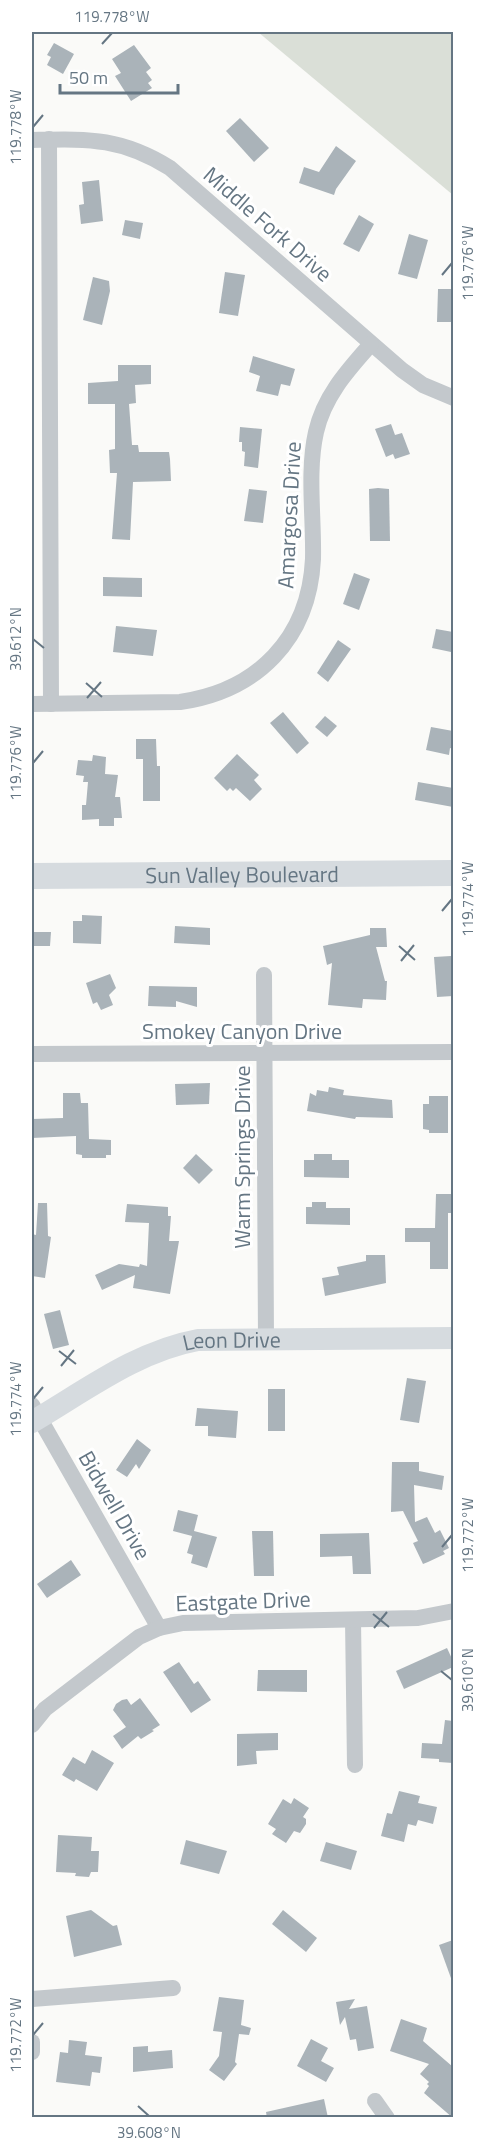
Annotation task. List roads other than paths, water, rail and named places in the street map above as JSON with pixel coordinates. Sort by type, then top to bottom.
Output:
[{"type":"main road","name":"Sun Valley Boulevard","points":[[32,876],[453,873]]},
{"type":"street","name":"Middle Fork Drive","points":[[32,140],[104,141],[127,146],[170,168],[402,370],[423,385],[453,398]]},
{"type":"street","points":[[49,140],[51,704]]},
{"type":"street","name":"Amargosa Drive","points":[[32,704],[180,702],[201,699],[244,681],[282,648],[295,627],[305,603],[311,579],[313,453],[316,431],[324,408],[335,388],[371,344]]},
{"type":"street","name":"Warm Springs Drive","points":[[264,975],[266,1339]]},
{"type":"street","name":"Smokey Canyon Drive","points":[[32,1054],[453,1052]]},
{"type":"street","name":"Leon Drive","points":[[34,1415],[155,1351],[176,1344],[198,1340],[453,1338]]},
{"type":"street","name":"Bidwell Drive","points":[[34,1415],[159,1628]]},
{"type":"street","name":"Eastgate Drive","points":[[32,1725],[45,1709],[129,1645],[159,1628],[183,1623],[418,1618],[453,1611]]},
{"type":"street","points":[[352,1620],[355,1765]]},
{"type":"street","points":[[32,2000],[173,1988]]},
{"type":"street","points":[[32,2042],[32,2052]]},
{"type":"street","points":[[375,2101],[387,2118]]}]
